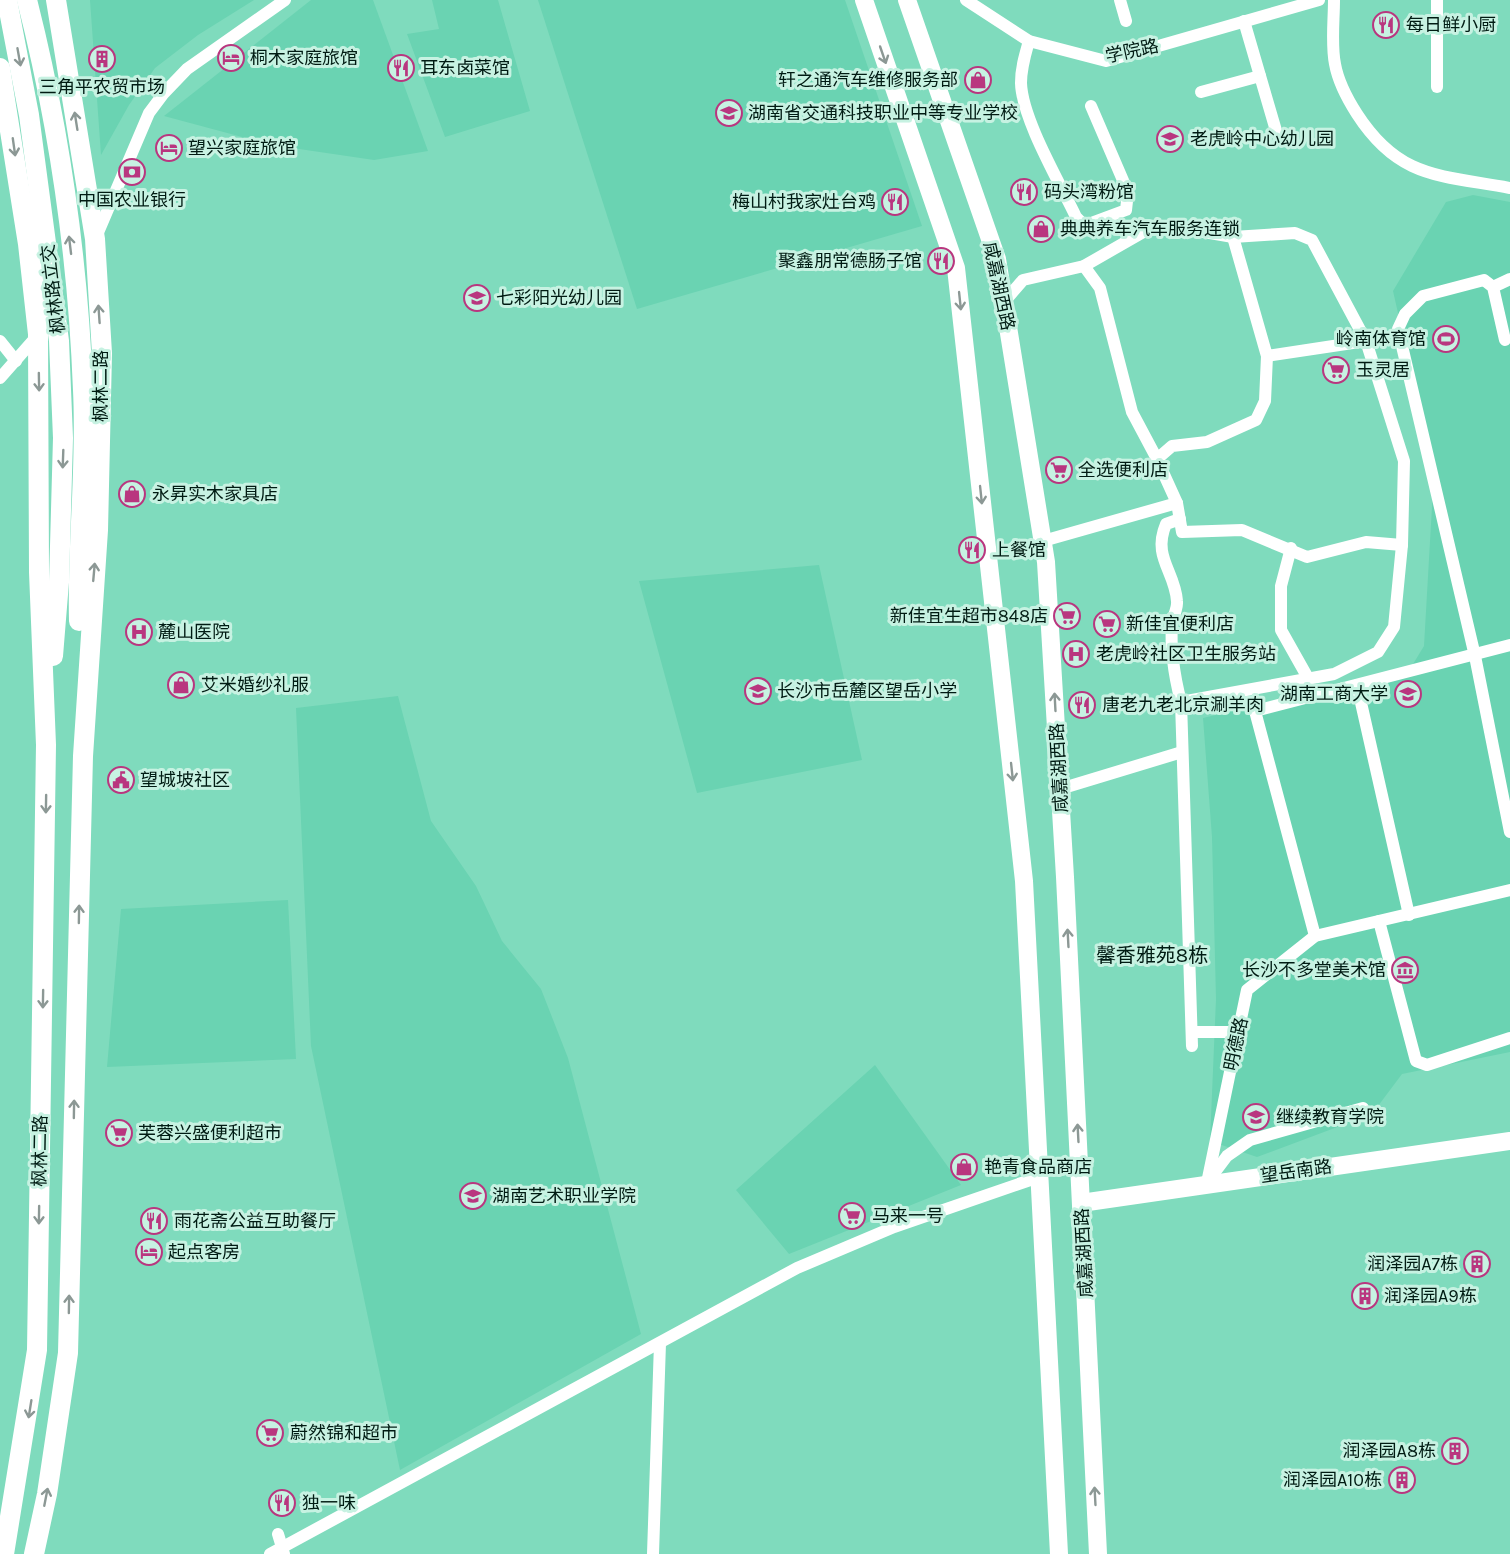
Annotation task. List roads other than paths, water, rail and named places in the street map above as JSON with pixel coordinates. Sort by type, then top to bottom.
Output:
[{"type":"main road","name":"枫林路立交","points":[[7,0],[29,115],[59,341],[63,438],[59,582]]},
{"type":"main road","name":"枫林路立交","points":[[27,0],[50,111],[65,206],[80,344],[84,392],[78,576]]},
{"type":"main road","points":[[864,0],[956,268],[1024,880],[1059,1554]]},
{"type":"main road","name":"咸嘉湖西路","points":[[907,0],[997,259],[1046,562],[1082,1203],[1098,1554]]},
{"type":"main road","name":"枫林二路","points":[[34,1554],[47,1494],[68,1353],[83,756],[98,530],[102,353],[95,239],[59,6]]},
{"type":"main road","name":"枫林二路","points":[[0,68],[21,197],[38,334],[39,572],[46,745],[37,1350],[4,1544]]},
{"type":"main road","name":"枫林二路","points":[[78,576],[83,756]]},
{"type":"main road","name":"枫林二路","points":[[46,745],[59,582]]},
{"type":"main road","name":"望岳南路","points":[[1082,1203],[1207,1183],[1510,1141]]},
{"type":"street","points":[[95,239],[149,113],[164,93],[186,69],[285,0]]},
{"type":"street","name":"学院路","points":[[966,0],[1029,41],[1106,61],[1319,0]]},
{"type":"street","points":[[1120,0],[1126,21]]},
{"type":"street","points":[[1334,0],[1335,64],[1349,100],[1372,137],[1398,160],[1432,174],[1510,188]]},
{"type":"street","points":[[1437,0],[1437,87]]},
{"type":"street","points":[[1244,21],[1277,134]]},
{"type":"street","points":[[1029,41],[1023,62],[1021,84],[1025,109],[1076,217],[1082,223],[1091,223],[1126,210],[1129,201],[1128,192],[1091,106]]},
{"type":"street","points":[[1202,92],[1260,76]]},
{"type":"street","points":[[1004,302],[1023,280],[1084,266],[1152,227],[1181,228],[1233,237],[1295,233],[1312,240],[1366,341],[1404,461],[1402,545],[1394,627],[1378,652],[1334,674],[1181,702]]},
{"type":"street","points":[[1157,459],[1172,446],[1207,442],[1256,420],[1265,401],[1267,356],[1233,237]]},
{"type":"street","points":[[1084,266],[1100,288],[1132,412],[1177,503],[1182,532],[1242,530],[1291,548],[1308,557],[1366,542],[1402,545]]},
{"type":"street","points":[[1508,342],[1493,287],[1484,280],[1476,279],[1423,296],[1405,314],[1398,329],[1475,656],[1510,832]]},
{"type":"street","points":[[1493,287],[1510,279]]},
{"type":"street","points":[[0,378],[38,334]]},
{"type":"street","points":[[0,341],[16,360]]},
{"type":"street","points":[[1267,356],[1366,341]]},
{"type":"street","points":[[1043,541],[1177,503]]},
{"type":"street","points":[[1180,519],[1166,524],[1161,538],[1162,553],[1177,601],[1171,650],[1181,702],[1192,1046]]},
{"type":"street","points":[[1291,548],[1281,586],[1281,630],[1308,678]]},
{"type":"street","points":[[1510,645],[1475,656],[1255,711],[1315,936],[1510,890]]},
{"type":"street","points":[[1357,686],[1409,915]]},
{"type":"street","points":[[1060,789],[1182,752]]},
{"type":"street","points":[[1379,921],[1416,1061],[1427,1065],[1510,1038]]},
{"type":"street","name":"明德路","points":[[1207,1183],[1247,990],[1315,936]]},
{"type":"street","points":[[1192,1032],[1238,1032]]},
{"type":"street","points":[[1207,1183],[1227,1156],[1251,1140],[1363,1108]]},
{"type":"street","points":[[270,1554],[283,1551],[797,1268],[894,1227],[1039,1177]]},
{"type":"street","points":[[652,1554],[660,1343]]},
{"type":"street","points":[[278,1534],[283,1551]]},
{"type":"place","name":"每日鲜小厨","points":[[1386,25]]},
{"type":"place","name":"桐木家庭旅馆","points":[[231,58]]},
{"type":"place","name":"三角平农贸市场","points":[[102,59]]},
{"type":"place","name":"耳东卤菜馆","points":[[401,68]]},
{"type":"place","name":"轩之通汽车维修服务部","points":[[978,80]]},
{"type":"place","name":"湖南省交通科技职业中等专业学校","points":[[729,113]]},
{"type":"place","name":"老虎岭中心幼儿园","points":[[1170,139]]},
{"type":"place","name":"望兴家庭旅馆","points":[[169,148]]},
{"type":"place","name":"中国农业银行","points":[[132,172]]},
{"type":"place","name":"码头湾粉馆","points":[[1024,192]]},
{"type":"place","name":"梅山村我家灶台鸡","points":[[895,202]]},
{"type":"place","name":"典典养车汽车服务连锁","points":[[1041,229]]},
{"type":"place","name":"聚鑫朋常德肠子馆","points":[[941,261]]},
{"type":"place","name":"七彩阳光幼儿园","points":[[477,298]]},
{"type":"place","name":"岭南体育馆","points":[[1446,339]]},
{"type":"place","name":"玉灵居","points":[[1336,370]]},
{"type":"place","name":"全选便利店","points":[[1059,470]]},
{"type":"place","name":"永昇实木家具店","points":[[132,494]]},
{"type":"place","name":"上餐馆","points":[[972,550]]},
{"type":"place","name":"新佳宜生超市848店","points":[[1067,616]]},
{"type":"place","name":"新佳宜便利店","points":[[1107,624]]},
{"type":"place","name":"麓山医院","points":[[139,632]]},
{"type":"place","name":"老虎岭社区卫生服务站","points":[[1076,654]]},
{"type":"place","name":"艾米婚纱礼服","points":[[181,685]]},
{"type":"place","name":"长沙市岳麓区望岳小学","points":[[758,691]]},
{"type":"place","name":"湖南工商大学","points":[[1408,694]]},
{"type":"place","name":"唐老九老北京涮羊肉","points":[[1082,705]]},
{"type":"place","name":"望城坡社区","points":[[121,780]]},
{"type":"place","name":"长沙不多堂美术馆","points":[[1405,970]]},
{"type":"place","name":"继续教育学院","points":[[1256,1117]]},
{"type":"place","name":"芙蓉兴盛便利超市","points":[[119,1133]]},
{"type":"place","name":"艳青食品商店","points":[[964,1167]]},
{"type":"place","name":"湖南艺术职业学院","points":[[473,1196]]},
{"type":"place","name":"马来一号","points":[[852,1216]]},
{"type":"place","name":"雨花斋公益互助餐厅","points":[[154,1221]]},
{"type":"place","name":"起点客房","points":[[149,1252]]},
{"type":"place","name":"润泽园A7栋","points":[[1477,1264]]},
{"type":"place","name":"润泽园A9栋","points":[[1365,1296]]},
{"type":"place","name":"蔚然锦和超市","points":[[270,1433]]},
{"type":"place","name":"润泽园A8栋","points":[[1455,1451]]},
{"type":"place","name":"润泽园A10栋","points":[[1402,1480]]},
{"type":"place","name":"独一味","points":[[282,1503]]},
{"type":"district","name":"馨香雅苑8栋","points":[[1152,955]]}]
